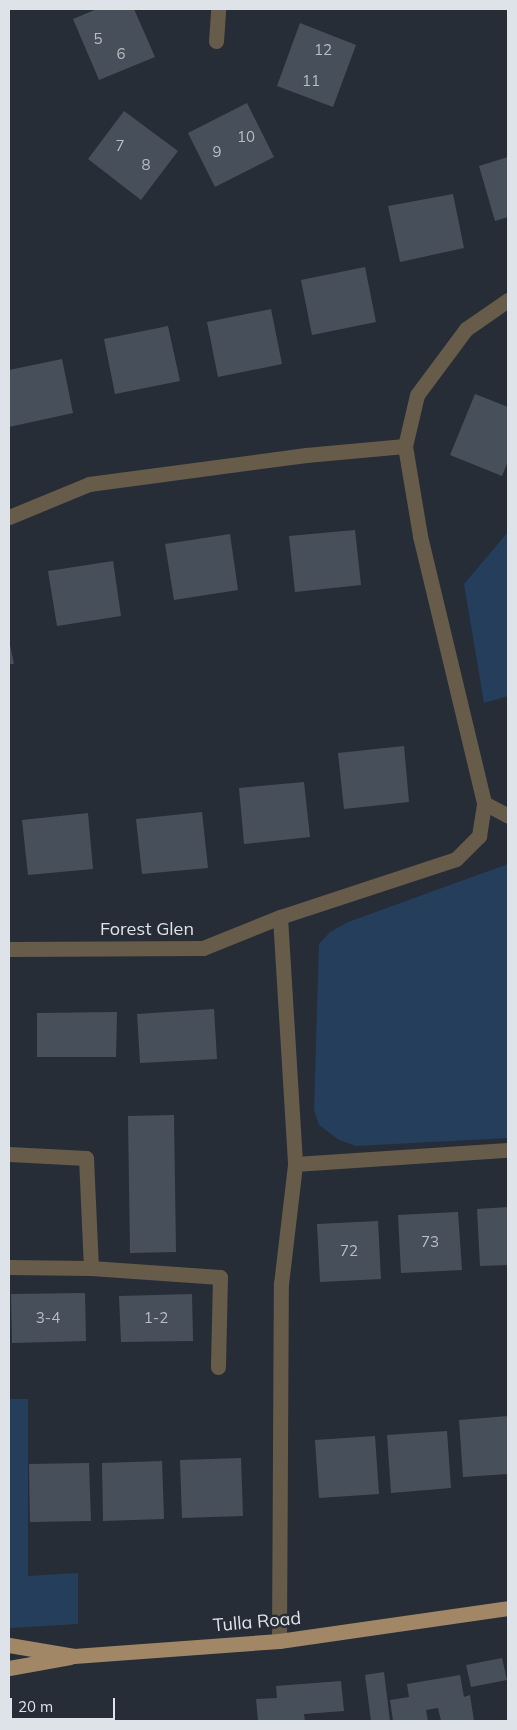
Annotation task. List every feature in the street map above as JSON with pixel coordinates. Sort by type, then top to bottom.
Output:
[{"type":"main road","name":"Tulla Road","points":[[9,1645],[74,1656],[279,1641],[508,1608]]},
{"type":"main road","points":[[9,1668],[74,1656]]},
{"type":"street","points":[[216,41],[218,9]]},
{"type":"street","points":[[508,300],[466,329],[418,396],[405,446],[420,536],[484,803],[508,816]]},
{"type":"street","points":[[9,517],[89,484],[306,455],[405,446]]},
{"type":"street","name":"Forest Glen","points":[[9,949],[203,948],[280,917],[456,859],[479,836],[484,803]]},
{"type":"street","points":[[279,1641],[281,1284],[295,1164],[280,917]]},
{"type":"street","points":[[295,1164],[508,1150]]},
{"type":"street","points":[[9,1154],[86,1158],[91,1268]]},
{"type":"street","points":[[9,1267],[91,1268],[220,1277],[218,1367]]},
{"type":"shaded area","points":[[508,532],[508,696],[484,703],[464,584]]},
{"type":"shaded area","points":[[508,864],[508,1138],[356,1146],[339,1140],[319,1125],[314,1110],[319,944],[330,932],[348,922]]},
{"type":"shaded area","points":[[9,1399],[28,1399],[28,1576],[78,1573],[78,1624],[9,1628]]},
{"type":"building","points":[[97,9],[134,9],[155,57],[99,80],[73,19]]},
{"type":"building","points":[[300,23],[356,45],[333,107],[277,86]]},
{"type":"building","points":[[247,103],[274,157],[215,187],[188,133]]},
{"type":"building","points":[[124,111],[178,151],[141,200],[88,159]]},
{"type":"building","points":[[508,157],[508,217],[495,221],[479,166]]},
{"type":"building","points":[[453,194],[464,248],[400,262],[388,206]]},
{"type":"building","points":[[365,267],[376,322],[312,335],[301,280]]},
{"type":"building","points":[[271,309],[282,364],[218,377],[207,322]]},
{"type":"building","points":[[168,326],[180,381],[115,394],[104,339]]},
{"type":"building","points":[[62,359],[73,413],[9,427],[9,370]]},
{"type":"building","points":[[475,394],[508,407],[508,461],[502,476],[450,455]]},
{"type":"building","points":[[355,530],[361,585],[295,592],[289,536]]},
{"type":"building","points":[[230,534],[238,590],[174,600],[165,544]]},
{"type":"building","points":[[113,561],[121,616],[57,626],[48,571]]},
{"type":"building","points":[[9,640],[14,664],[9,664]]},
{"type":"building","points":[[404,746],[409,802],[344,809],[338,753]]},
{"type":"building","points":[[304,782],[310,837],[244,844],[239,788]]},
{"type":"building","points":[[202,812],[208,868],[142,874],[136,819]]},
{"type":"building","points":[[88,813],[93,869],[28,875],[22,820]]},
{"type":"building","points":[[214,1009],[217,1059],[140,1063],[137,1014]]},
{"type":"building","points":[[117,1012],[116,1057],[37,1057],[37,1013]]},
{"type":"building","points":[[174,1115],[176,1252],[130,1253],[128,1116]]},
{"type":"building","points":[[508,1207],[508,1265],[480,1266],[477,1209]]},
{"type":"building","points":[[458,1212],[462,1270],[401,1273],[398,1215]]},
{"type":"building","points":[[378,1221],[381,1279],[320,1282],[317,1224]]},
{"type":"building","points":[[85,1293],[86,1341],[12,1343],[11,1294]]},
{"type":"building","points":[[192,1294],[193,1341],[121,1342],[119,1296]]},
{"type":"building","points":[[508,1416],[508,1474],[463,1477],[459,1420]]},
{"type":"building","points":[[447,1431],[451,1488],[391,1493],[387,1435]]},
{"type":"building","points":[[375,1436],[379,1494],[319,1498],[315,1440]]},
{"type":"building","points":[[241,1458],[243,1516],[182,1518],[180,1460]]},
{"type":"building","points":[[162,1461],[164,1519],[103,1521],[102,1463]]},
{"type":"building","points":[[89,1463],[91,1521],[30,1522],[29,1464]]},
{"type":"building","points":[[502,1658],[507,1680],[471,1687],[466,1665]]},
{"type":"building","points":[[384,1672],[390,1721],[371,1721],[365,1675]]},
{"type":"building","points":[[460,1675],[464,1697],[470,1695],[474,1721],[441,1721],[438,1708],[426,1710],[428,1721],[393,1721],[390,1700],[409,1697],[407,1684]]},
{"type":"building","points":[[341,1681],[344,1711],[304,1714],[305,1721],[258,1721],[256,1699],[277,1698],[276,1686]]}]
